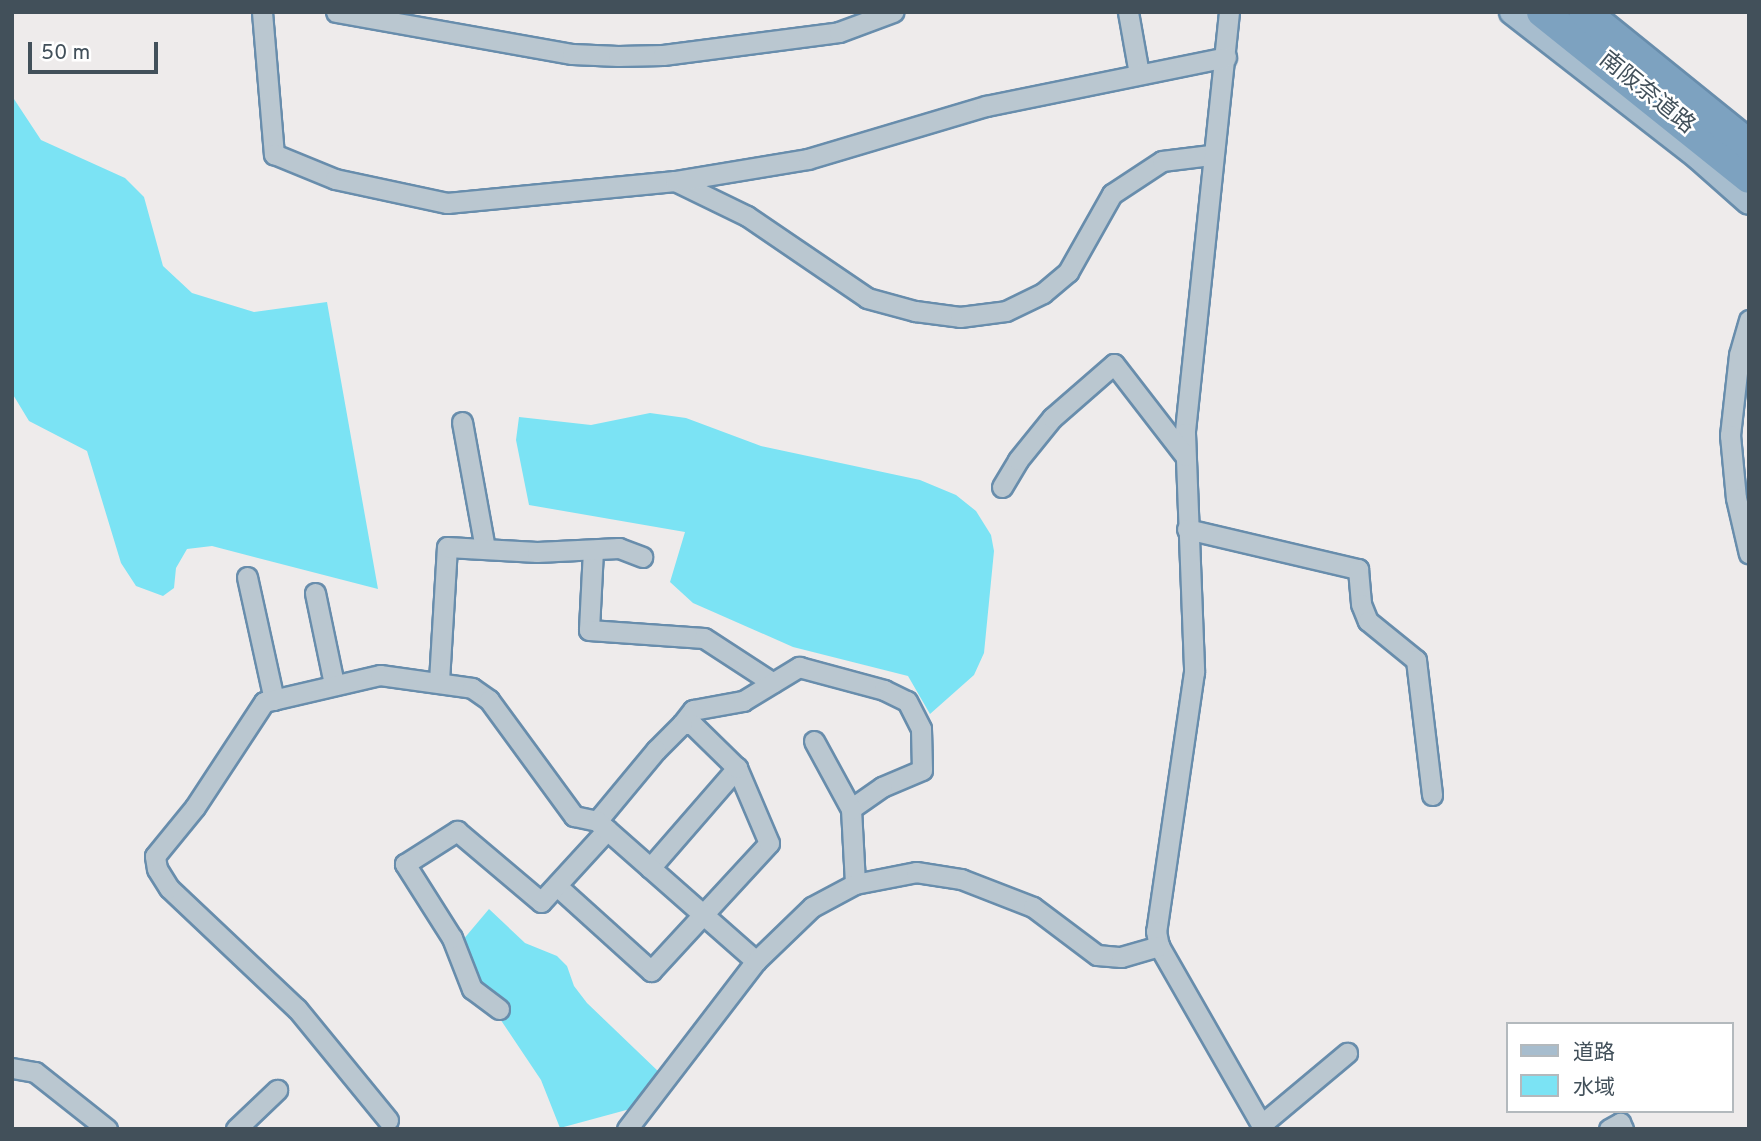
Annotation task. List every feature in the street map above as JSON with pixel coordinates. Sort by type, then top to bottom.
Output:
[{"type":"highway","name":"南阪奈道路","points":[[1542,12],[1749,178]]},
{"type":"highway","name":"南阪奈道路","points":[[1584,12],[1749,145]]},
{"type":"main road","points":[[1511,12],[1749,202]]},
{"type":"main road","points":[[1604,12],[1749,127]]},
{"type":"street","points":[[262,12],[274,154],[335,179],[447,203],[676,181],[808,159],[986,106],[1226,57]]},
{"type":"street","points":[[336,12],[572,54],[618,56],[663,55],[839,32],[893,12]]},
{"type":"street","points":[[1128,12],[1139,74]]},
{"type":"street","points":[[1229,12],[1226,57],[1211,155],[1185,456],[1194,672],[1156,931],[1159,946],[1263,1126],[1347,1053]]},
{"type":"street","points":[[676,181],[747,216],[867,298],[960,317],[1006,311],[1043,293],[1068,272],[1112,194],[1162,161],[1211,155]]},
{"type":"street","points":[[1749,320],[1739,355],[1736,498],[1749,554]]},
{"type":"street","points":[[1002,487],[1018,460],[1052,418],[1114,364],[1185,456]]},
{"type":"street","points":[[462,422],[485,549]]},
{"type":"street","points":[[1187,529],[1358,569],[1361,604],[1368,621],[1416,660],[1432,795]]},
{"type":"street","points":[[439,681],[447,547],[593,550],[619,548],[642,557]]},
{"type":"street","points":[[593,550],[589,630],[704,638],[773,683]]},
{"type":"street","points":[[247,577],[274,700]]},
{"type":"street","points":[[316,593],[334,684]]},
{"type":"street","points":[[499,1010],[472,989],[452,938],[405,864],[457,831],[541,902],[557,886],[693,710],[743,701],[799,667],[884,690],[907,701],[921,729],[922,770],[882,787],[851,809]]},
{"type":"street","points":[[388,1120],[298,1009],[169,888],[157,869],[155,856],[195,807],[264,702],[380,675],[439,681],[472,688],[489,700],[574,816],[602,826],[756,961]]},
{"type":"street","points":[[557,886],[651,971],[769,843],[737,768],[692,724],[682,724]]},
{"type":"street","points":[[814,741],[851,809],[855,884]]},
{"type":"street","points":[[650,868],[737,768]]},
{"type":"street","points":[[627,1129],[756,961],[812,907],[855,884],[916,872],[961,879],[1033,907],[1097,955],[1121,957],[1159,946]]},
{"type":"street","points":[[12,1068],[35,1072],[107,1129]]},
{"type":"street","points":[[236,1129],[261,1121],[277,1090]]},
{"type":"street","points":[[1609,1129],[1620,1123],[1623,1129]]},
{"type":"water","points":[[12,96],[41,140],[125,178],[144,197],[163,266],[192,293],[254,312],[327,302],[378,589],[212,546],[187,549],[176,568],[174,588],[163,596],[136,586],[121,563],[87,451],[29,421],[12,393]]},
{"type":"water","points":[[650,413],[686,418],[761,446],[920,480],[956,495],[976,511],[991,535],[994,551],[984,653],[974,675],[930,714],[908,676],[793,647],[693,603],[670,582],[685,532],[529,505],[516,440],[519,417],[591,425]]},
{"type":"water","points":[[489,909],[525,943],[557,956],[567,966],[574,986],[587,1003],[660,1073],[630,1109],[560,1128],[541,1080],[478,986],[462,941]]}]
